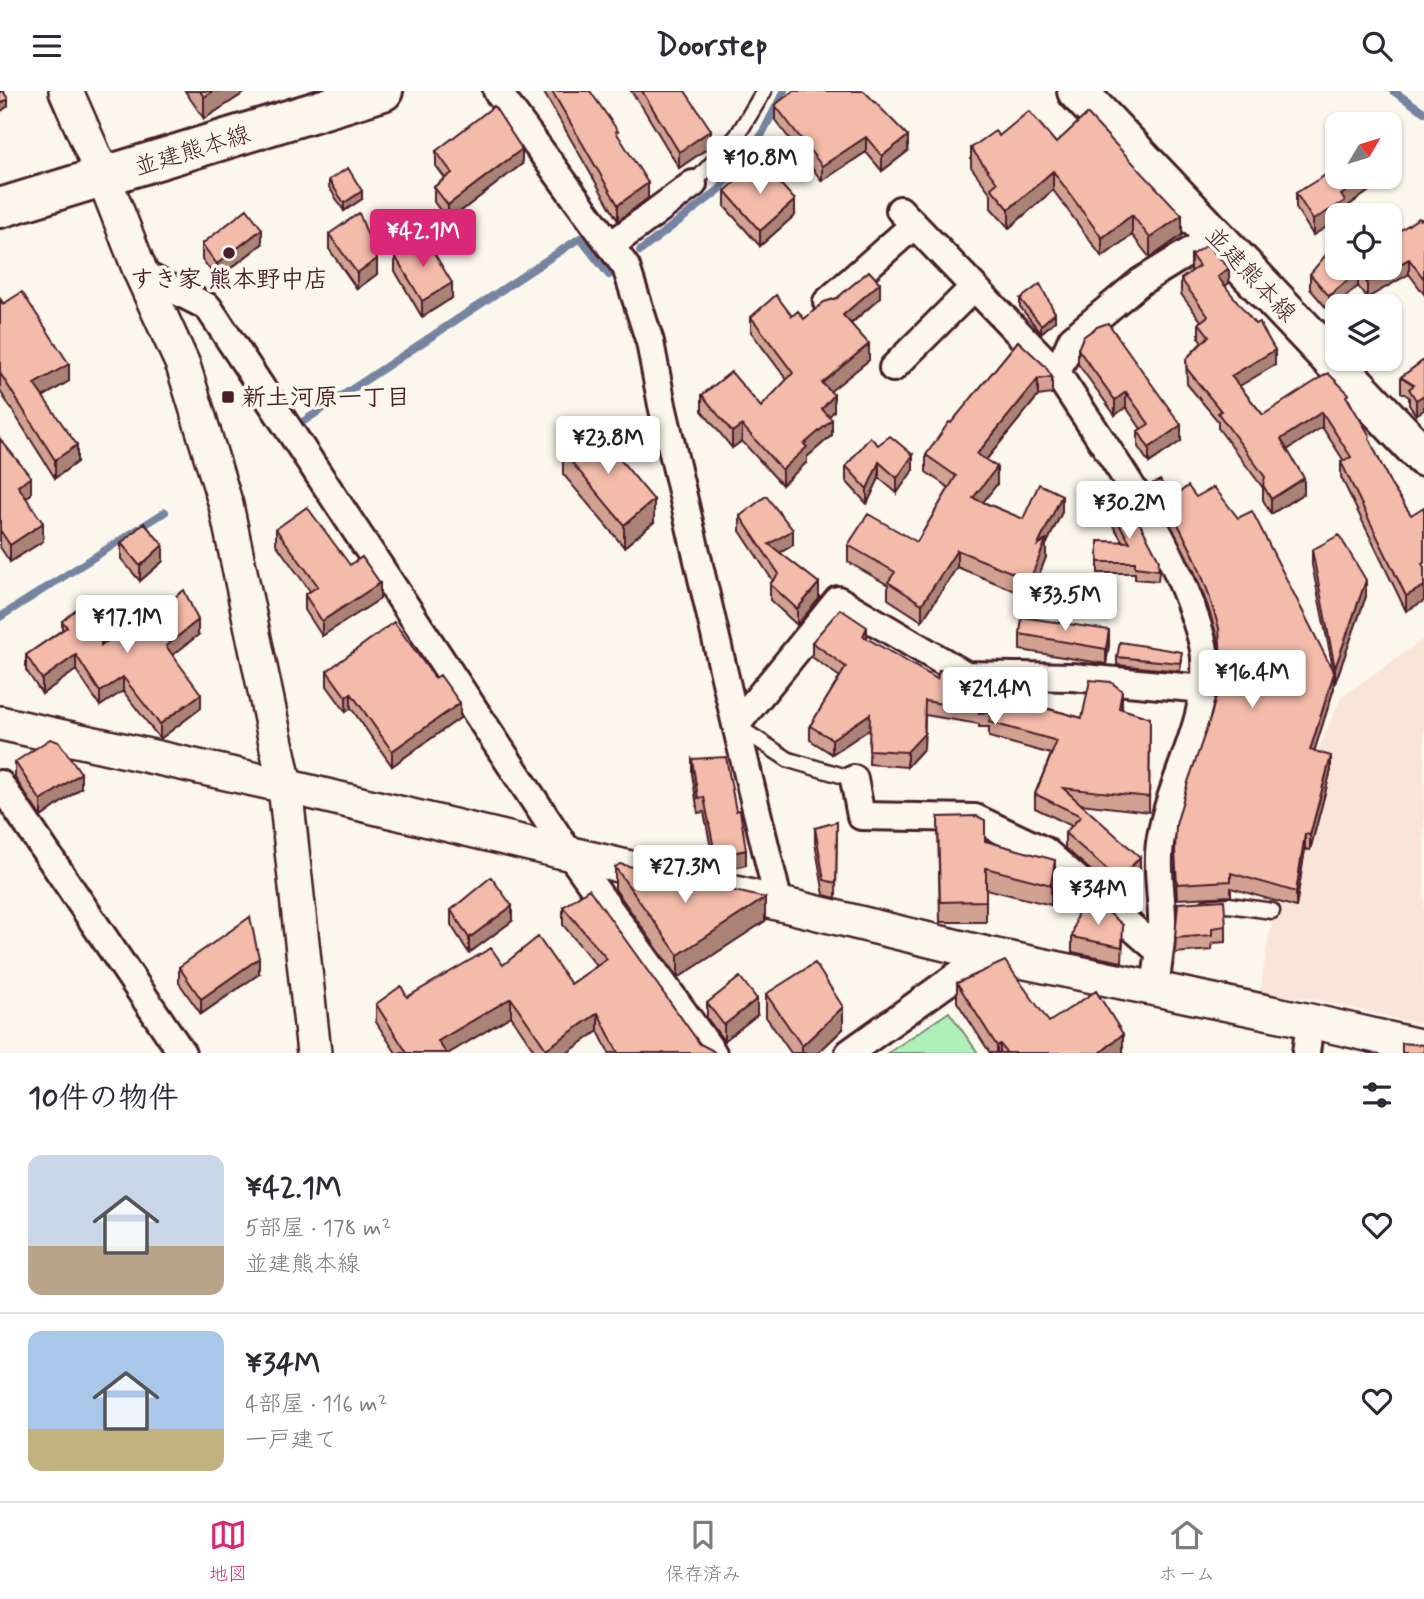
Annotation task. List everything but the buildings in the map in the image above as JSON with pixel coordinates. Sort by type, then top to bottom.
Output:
[{"type":"main road","name":"並建熊本線","points":[[0,208],[383,91]]},
{"type":"main road","name":"並建熊本線","points":[[1077,91],[1424,457]]},
{"type":"street","points":[[66,91],[141,273],[183,365],[226,505],[285,786],[314,1053]]},
{"type":"street","points":[[497,91],[626,267],[650,342],[662,405],[779,904]]},
{"type":"street","points":[[610,246],[693,184]]},
{"type":"street","points":[[827,302],[907,218],[1057,373],[1155,526],[1185,589],[1203,643],[1204,689],[1199,724],[1177,780],[1161,837],[1159,869],[1175,909],[1159,951],[1155,990]]},
{"type":"street","points":[[1057,373],[1072,339],[1140,282],[1215,236]]},
{"type":"street","points":[[141,273],[208,307],[569,853],[713,1053]]},
{"type":"street","points":[[893,368],[974,287]]},
{"type":"street","points":[[736,725],[838,600],[967,675],[1072,677],[1204,689]]},
{"type":"street","points":[[0,723],[285,786],[987,954],[1155,990],[1308,1037],[1424,1047]]},
{"type":"street","points":[[854,779],[861,816],[975,818],[1045,851],[1159,951]]},
{"type":"street","points":[[0,784],[182,1053]]},
{"type":"street","points":[[849,1053],[987,954]]},
{"type":"lane","points":[[693,184],[737,136],[764,91]]},
{"type":"lane","points":[[736,725],[789,760],[854,779]]},
{"type":"lane","points":[[1175,909],[1229,905],[1272,911]]},
{"type":"shaded area","points":[[1424,639],[1424,1025],[1314,999],[1260,994],[1268,939],[1311,767],[1341,697]]},
{"type":"green space","points":[[949,1012],[978,1053],[888,1053]]},
{"type":"waterway","points":[[640,251],[719,190],[761,136],[784,91]]},
{"type":"waterway","points":[[1393,91],[1424,112]]},
{"type":"waterway","points":[[304,421],[580,238],[609,275]]},
{"type":"waterway","points":[[0,617],[165,512]]},
{"type":"place","name":"すき家 熊本野中店","points":[[229,253]]},
{"type":"place","name":"新土河原一丁目","points":[[228,397]]}]
